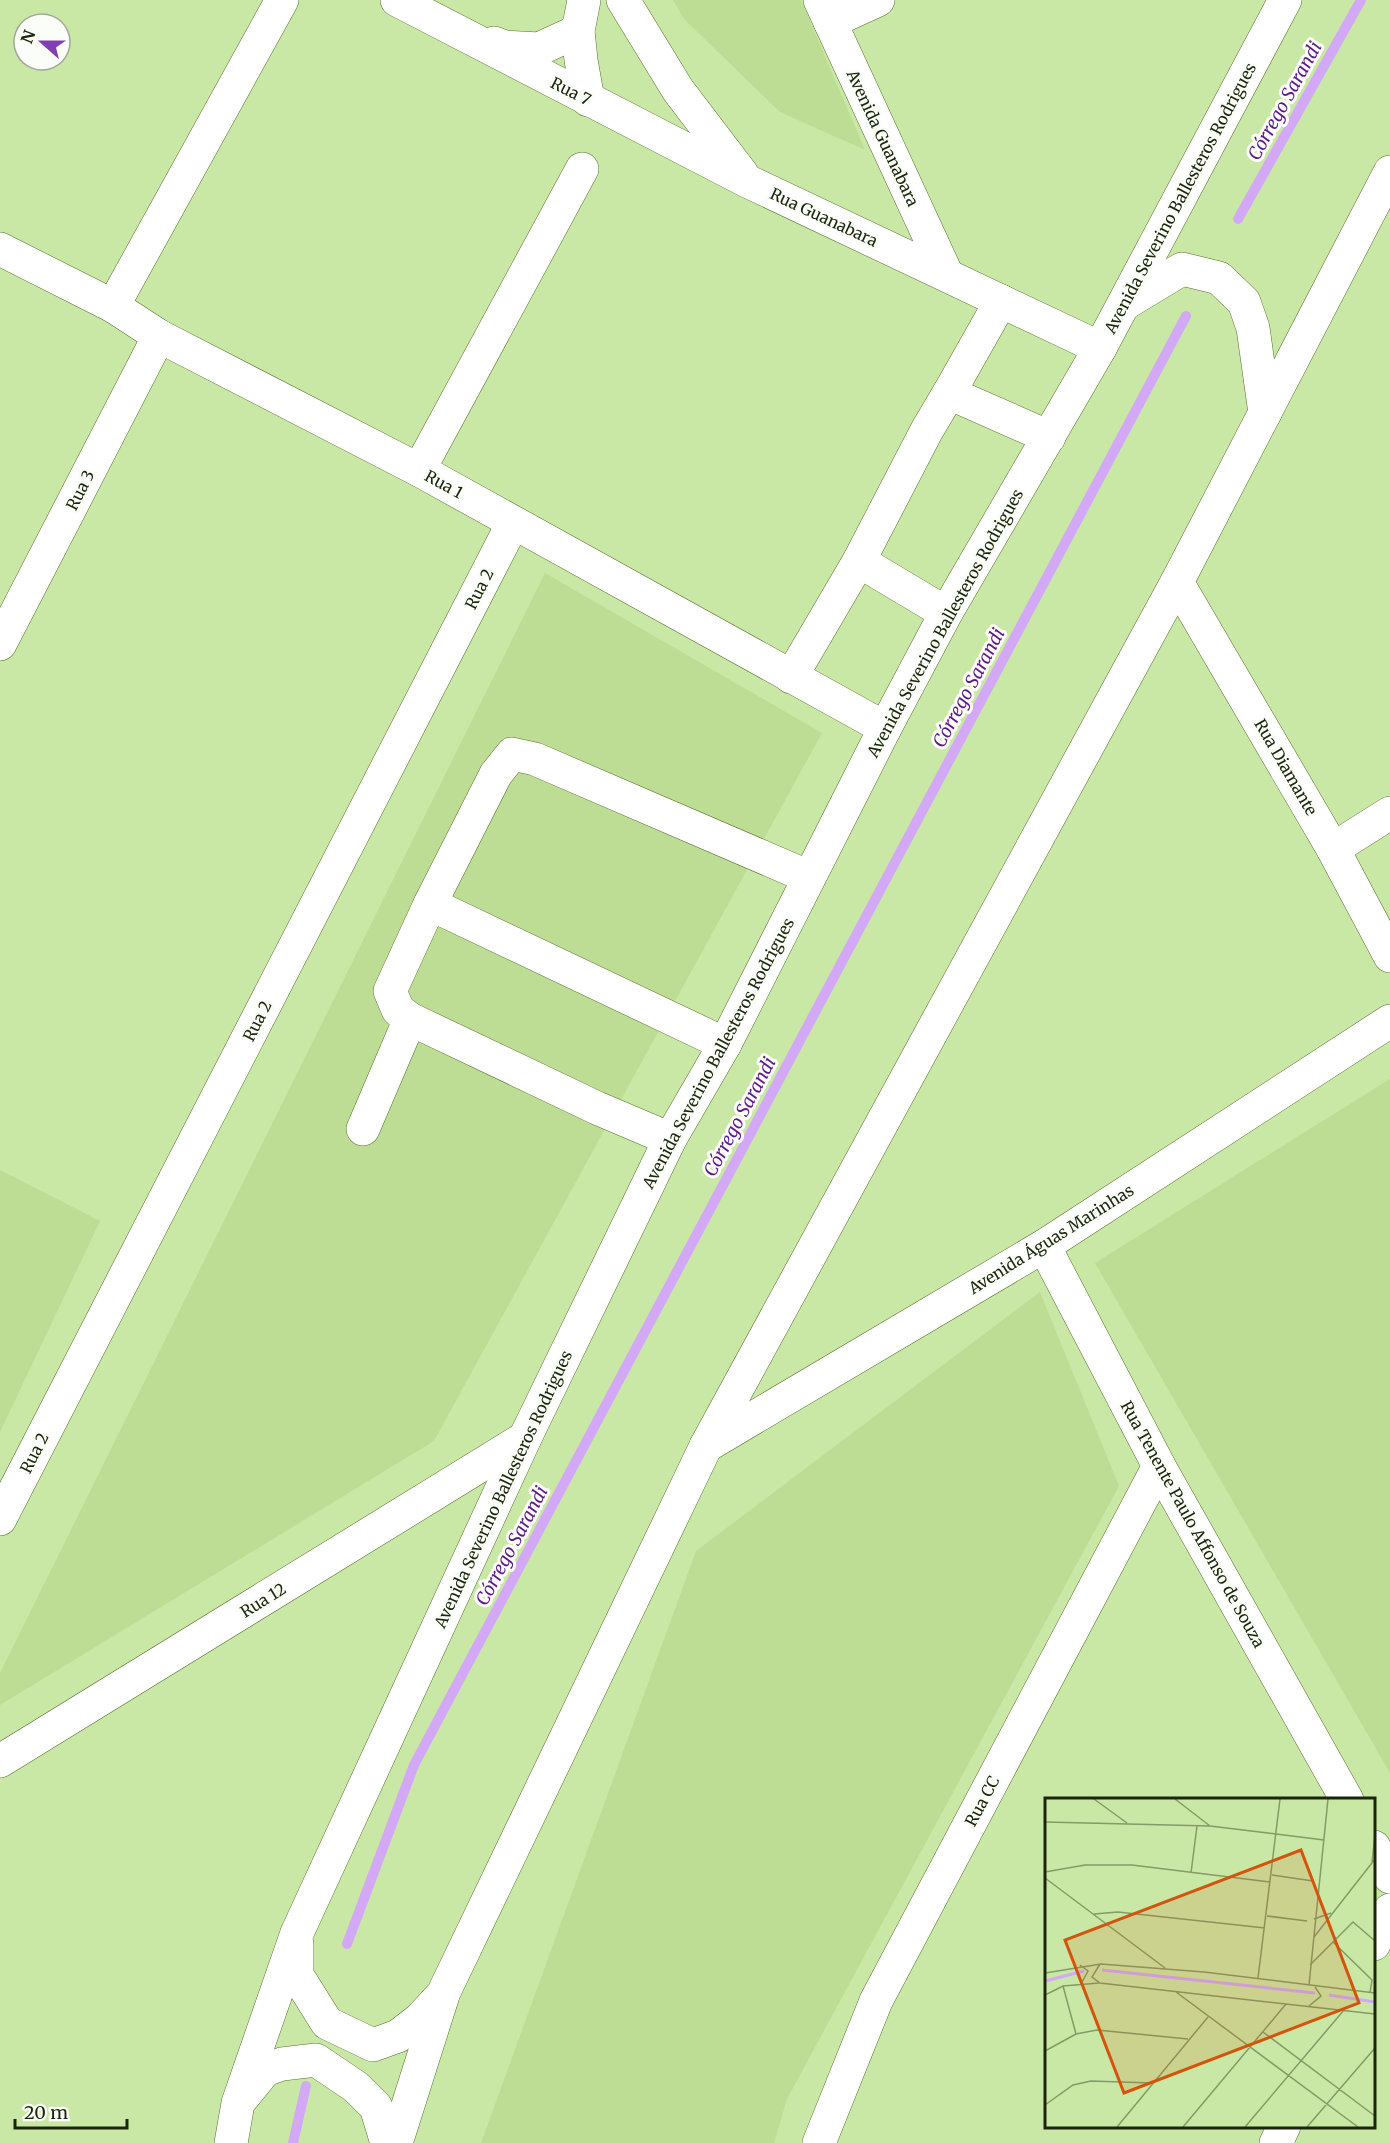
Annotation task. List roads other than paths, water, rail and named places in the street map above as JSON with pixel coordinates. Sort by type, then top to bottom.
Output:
[{"type":"street","points":[[113,306],[282,0]]},
{"type":"street","name":"Rua 7","points":[[397,0],[747,181]]},
{"type":"street","name":"Rua Guanabara","points":[[623,0],[678,90],[747,181],[1100,348]]},
{"type":"street","points":[[825,11],[878,0]]},
{"type":"street","name":"Avenida Severino Ballesteros Rodrigues","points":[[231,2143],[238,2103],[297,1933],[525,1438],[670,1139],[725,1044],[885,728],[946,613],[1100,348],[1285,0]]},
{"type":"street","name":"Avenida Guanabara","points":[[825,11],[946,275]]},
{"type":"street","points":[[456,31],[505,47],[539,49],[581,15]]},
{"type":"street","points":[[581,15],[581,60],[588,100]]},
{"type":"street","points":[[419,470],[582,169]]},
{"type":"street","points":[[396,2143],[443,1994],[706,1446],[1177,582],[1390,172]]},
{"type":"street","name":"Rua 1","points":[[0,249],[113,306],[159,336],[419,470],[885,728]]},
{"type":"street","points":[[1124,304],[1182,269],[1219,278],[1244,302],[1253,328],[1264,413]]},
{"type":"street","points":[[791,677],[859,561],[927,430],[1000,301]]},
{"type":"street","name":"Rua 3","points":[[0,644],[159,336]]},
{"type":"street","points":[[949,393],[1050,436]]},
{"type":"street","name":"Rua 2","points":[[0,1519],[513,523]]},
{"type":"street","points":[[859,561],[946,613]]},
{"type":"street","name":"Rua Diamante","points":[[1177,582],[1333,849],[1390,956]]},
{"type":"street","points":[[670,1139],[597,1108],[410,1019],[398,1010],[390,991],[430,904],[496,774],[512,754],[535,759],[809,877]]},
{"type":"street","points":[[1333,849],[1390,813]]},
{"type":"street","points":[[430,904],[725,1044]]},
{"type":"street","points":[[363,1129],[410,1019]]},
{"type":"street","name":"Avenida Águas Marinhas","points":[[706,1446],[1044,1246],[1390,1021]]},
{"type":"street","name":"Rua Tenente Paulo Affonso de Souza","points":[[1044,1246],[1159,1466],[1346,1798]]},
{"type":"street","name":"Rua 12","points":[[0,1761],[525,1438]]},
{"type":"street","name":"Rua CC","points":[[819,2143],[876,2001],[1159,1466]]},
{"type":"street","points":[[1375,1849],[1390,1876]]},
{"type":"street","points":[[1375,1942],[1390,1910]]},
{"type":"street","points":[[297,1933],[297,1975],[327,2023],[373,2045],[398,2036],[420,2019],[443,1994]]},
{"type":"street","points":[[238,2103],[265,2070],[282,2064],[316,2060],[356,2087],[376,2107],[387,2143]]},
{"type":"street","points":[[1276,2143],[1284,2128]]},
{"type":"waterway","name":"Córrego Sarandi","points":[[1238,219],[1361,0]]},
{"type":"waterway","name":"Córrego Sarandi","points":[[347,1944],[414,1765],[1186,316]]},
{"type":"waterway","name":"Córrego Sarandi","points":[[293,2143],[306,2086]]}]
